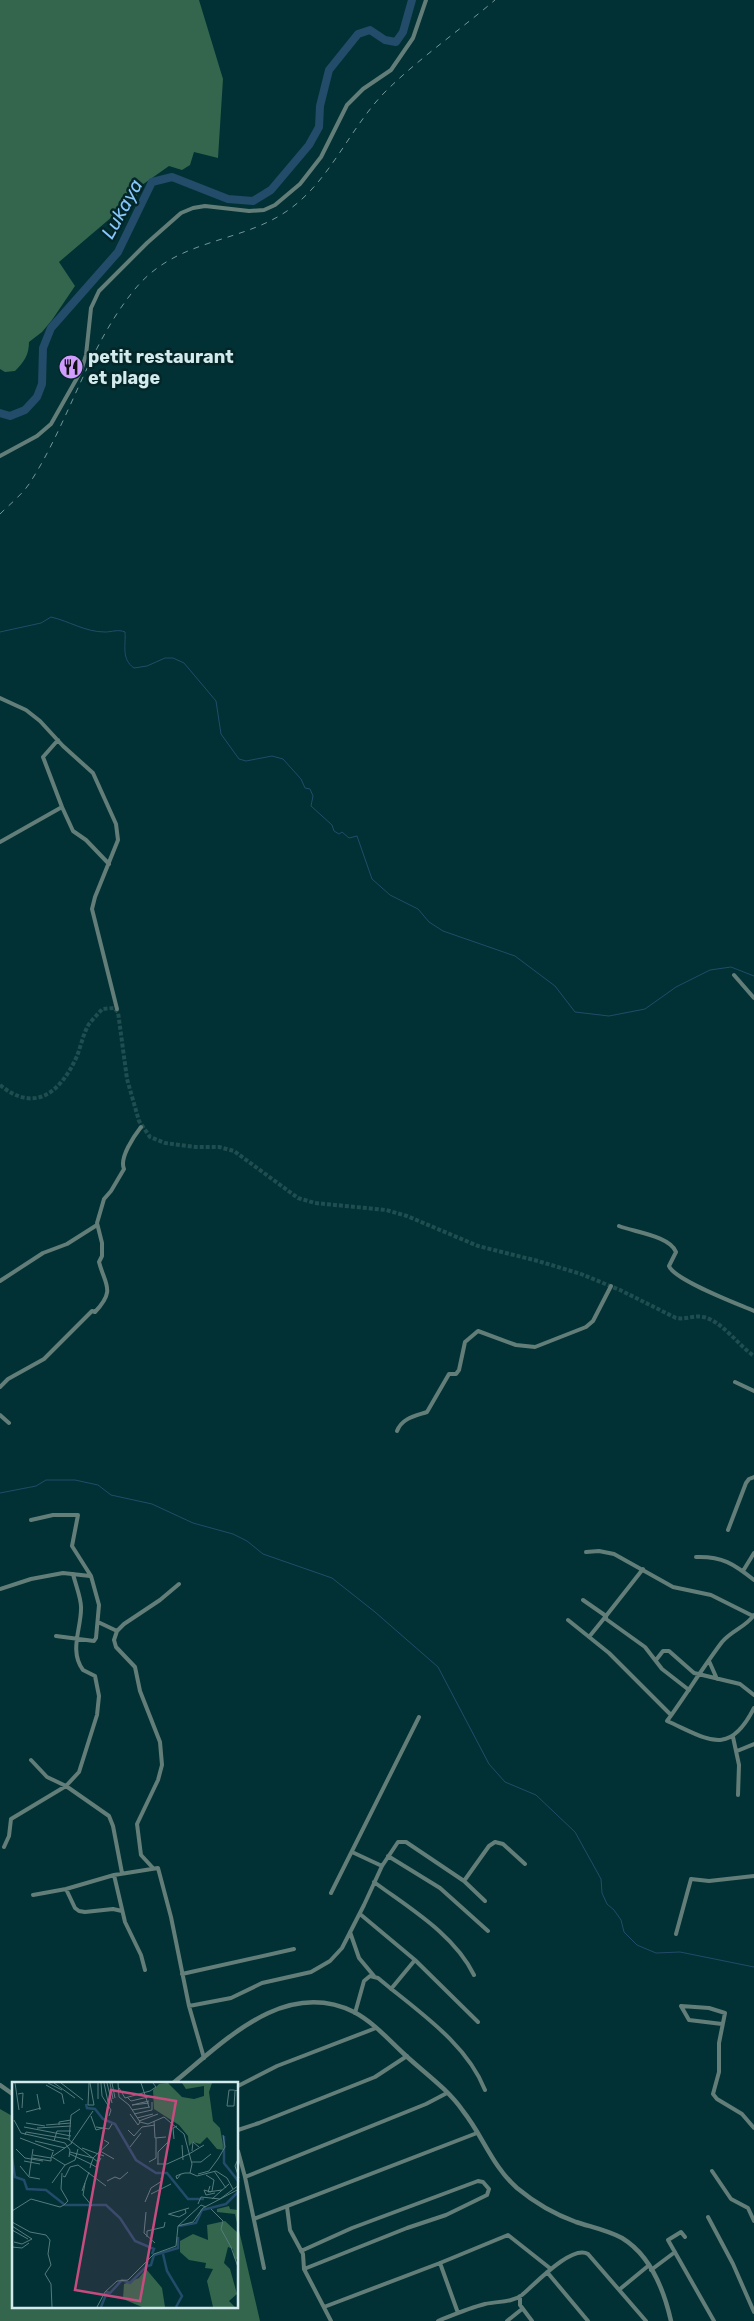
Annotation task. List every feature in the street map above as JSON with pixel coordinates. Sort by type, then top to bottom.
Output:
[{"type":"street","points":[[0,456],[37,436],[51,424],[81,371],[86,355],[91,308],[99,291],[146,243],[181,213],[192,208],[205,206],[249,211],[264,210],[275,205],[300,184],[321,157],[347,105],[362,89],[391,70],[413,38],[426,0]]},
{"type":"street","points":[[0,698],[30,713],[43,723],[94,775],[116,824],[118,840],[94,897],[92,910],[117,1009]]},
{"type":"street","points":[[58,740],[42,757],[62,807],[73,831],[86,840],[109,864]]},
{"type":"street","points":[[0,842],[62,807]]},
{"type":"street","points":[[734,975],[754,998]]},
{"type":"street","points":[[0,1387],[6,1380],[44,1359],[92,1311],[95,1312],[106,1296],[109,1288],[99,1262],[102,1256],[102,1242],[97,1225],[104,1199],[124,1169],[122,1165],[130,1143],[141,1127]]},
{"type":"street","points":[[0,1281],[42,1253],[67,1244],[97,1225]]},
{"type":"street","points":[[619,1226],[654,1236],[674,1247],[676,1252],[669,1266],[672,1271],[691,1284],[754,1311]]},
{"type":"street","points":[[397,1431],[401,1424],[412,1416],[427,1412],[449,1374],[456,1374],[459,1370],[465,1342],[478,1332],[516,1345],[536,1347],[586,1327],[592,1321],[612,1286]]},
{"type":"street","points":[[735,1382],[754,1391]]},
{"type":"street","points":[[0,1415],[9,1423]]},
{"type":"street","points":[[728,1530],[748,1480],[754,1477]]},
{"type":"street","points":[[31,1520],[53,1515],[78,1515],[72,1545],[82,1565],[91,1576],[99,1605],[94,1641],[56,1636]]},
{"type":"street","points":[[586,1552],[598,1551],[614,1554],[673,1587],[711,1595],[754,1615],[746,1624],[730,1633],[667,1721],[719,1740],[739,1733],[754,1708]]},
{"type":"street","points":[[742,1571],[754,1553]]},
{"type":"street","points":[[696,1557],[718,1558],[754,1580]]},
{"type":"street","points":[[590,1637],[643,1569]]},
{"type":"street","points":[[0,1588],[31,1579],[63,1573],[91,1576]]},
{"type":"street","points":[[4,1846],[9,1836],[11,1819],[66,1786],[81,1767],[93,1728],[99,1702],[96,1676],[83,1670],[78,1662],[76,1640],[81,1605],[73,1574]]},
{"type":"street","points":[[153,1868],[141,1854],[137,1824],[158,1780],[162,1764],[160,1742],[140,1691],[135,1667],[116,1647],[114,1640],[117,1631],[131,1618],[160,1600],[179,1584]]},
{"type":"street","points":[[583,1600],[606,1616],[608,1621],[638,1642],[662,1669],[689,1690]]},
{"type":"street","points":[[568,1620],[615,1658],[671,1715]]},
{"type":"street","points":[[98,1622],[117,1631]]},
{"type":"street","points":[[656,1660],[663,1651],[669,1651],[688,1669],[699,1676],[744,1686],[754,1695]]},
{"type":"street","points":[[709,1662],[714,1675],[719,1680]]},
{"type":"street","points":[[331,1893],[418,1717]]},
{"type":"street","points":[[732,1736],[739,1765],[738,1795]]},
{"type":"street","points":[[737,1751],[754,1744]]},
{"type":"street","points":[[31,1760],[48,1777],[66,1786],[104,1812],[112,1820],[122,1873]]},
{"type":"street","points":[[189,2006],[230,1998],[262,1983],[311,1972],[336,1956],[360,1914],[382,1866],[395,1844],[406,1842],[464,1881],[485,1901]]},
{"type":"street","points":[[464,1881],[489,1846],[495,1842],[503,1844],[525,1864]]},
{"type":"street","points":[[352,1852],[382,1866]]},
{"type":"street","points":[[388,1856],[440,1888],[488,1932]]},
{"type":"street","points":[[33,1895],[66,1889],[122,1873],[153,1868],[159,1869],[189,2006],[204,2058]]},
{"type":"street","points":[[114,1875],[122,1911],[141,1954],[145,1970]]},
{"type":"street","points":[[676,1934],[692,1879],[709,1881],[754,1876]]},
{"type":"street","points":[[374,1882],[435,1928],[464,1956],[474,1975]]},
{"type":"street","points":[[66,1889],[75,1908],[79,1911],[122,1911]]},
{"type":"street","points":[[360,1914],[415,1960],[478,2022]]},
{"type":"street","points":[[350,1932],[359,1958],[374,1976],[438,2028],[471,2061],[479,2074],[485,2090]]},
{"type":"street","points":[[182,1974],[294,1949]]},
{"type":"street","points":[[391,1989],[415,1960]]},
{"type":"street","points":[[355,2013],[364,1981],[367,1977],[374,1976]]},
{"type":"street","points":[[174,2082],[242,2027],[267,2013],[284,2007],[320,2002],[336,2005],[355,2013],[376,2028],[463,2110],[498,2168],[528,2197],[553,2212],[622,2238],[643,2256],[661,2291],[670,2321]]},
{"type":"street","points":[[722,2024],[690,2020],[681,2006],[722,2011],[725,2013],[719,2043],[719,2072],[714,2096],[742,2114],[754,2128]]},
{"type":"street","points":[[239,2086],[291,2060],[376,2028]]},
{"type":"street","points":[[239,2130],[375,2077],[406,2056]]},
{"type":"street","points":[[0,2085],[12,2094]]},
{"type":"street","points":[[245,2177],[426,2104],[447,2093]]},
{"type":"street","points":[[254,2219],[477,2133]]},
{"type":"street","points":[[239,2155],[264,2268]]},
{"type":"street","points":[[712,2172],[731,2199],[748,2208],[754,2221]]},
{"type":"street","points":[[300,2251],[361,2225],[478,2182],[483,2182],[489,2189],[487,2195],[446,2215],[407,2228],[304,2269]]},
{"type":"street","points":[[287,2207],[290,2230],[303,2254],[304,2269],[331,2321]]},
{"type":"street","points":[[708,2217],[733,2264],[754,2312]]},
{"type":"street","points":[[685,2237],[681,2232],[668,2239],[714,2321]]},
{"type":"street","points":[[324,2307],[440,2263],[508,2234],[549,2271],[588,2321]]},
{"type":"street","points":[[438,2321],[485,2304],[509,2301],[520,2296],[549,2271],[569,2257],[586,2252],[646,2321]]},
{"type":"street","points":[[620,2289],[675,2252]]},
{"type":"street","points":[[440,2263],[458,2313]]},
{"type":"street","points":[[520,2296],[519,2302],[522,2309],[532,2321]]},
{"type":"street","points":[[507,2321],[522,2309]]},
{"type":"green space","points":[[0,0],[199,0],[223,79],[218,158],[194,152],[190,165],[182,170],[169,166],[142,185],[131,206],[113,216],[59,262],[75,286],[52,320],[42,332],[29,342],[27,355],[21,364],[15,371],[5,372],[0,369]]},
{"type":"green space","points":[[0,2109],[12,2116],[12,2308],[239,2308],[239,2230],[260,2321],[0,2321]]},
{"type":"waterway","name":"Lukaya","points":[[0,413],[10,416],[25,410],[37,397],[42,384],[43,348],[51,328],[118,252],[152,182],[172,177],[228,199],[253,201],[271,190],[309,145],[319,127],[320,106],[329,70],[358,34],[370,30],[385,40],[396,42],[403,32],[412,0]]},
{"type":"waterway","points":[[0,632],[41,623],[51,617],[98,632],[125,632],[126,656],[134,668],[147,666],[165,658],[173,658],[184,663],[216,701],[221,734],[239,759],[246,761],[272,756],[283,759],[301,779],[305,788],[310,789],[313,796],[311,806],[332,825],[334,831],[339,834],[342,832],[349,838],[357,836],[372,879],[390,895],[418,909],[429,922],[443,931],[515,956],[555,986],[575,1012],[609,1016],[645,1009],[676,987],[710,970],[731,967],[754,976]]},
{"type":"waterway","points":[[0,1493],[36,1486],[46,1480],[75,1480],[98,1485],[111,1495],[152,1504],[193,1523],[233,1534],[247,1541],[263,1554],[332,1578],[375,1612],[438,1667],[489,1764],[505,1782],[536,1795],[575,1832],[601,1879],[602,1893],[607,1904],[621,1920],[624,1932],[637,1945],[656,1953],[680,1952],[754,1967]]},
{"type":"tunnel","points":[[0,1085],[13,1094],[25,1098],[36,1098],[46,1095],[55,1089],[71,1069],[89,1024],[102,1009],[114,1008],[118,1012],[127,1079],[139,1121],[150,1137],[165,1143],[196,1147],[219,1147],[234,1151],[298,1198],[315,1203],[386,1210],[407,1216],[478,1246],[581,1274],[620,1290],[676,1318],[703,1317],[710,1319],[754,1356]]},
{"type":"railway","points":[[0,514],[21,494],[45,458],[104,334],[135,289],[152,272],[170,260],[209,243],[268,222],[287,211],[302,199],[328,169],[362,119],[388,89],[495,0]]},
{"type":"place","name":"petit restaurant et plage","points":[[71,367]]}]
